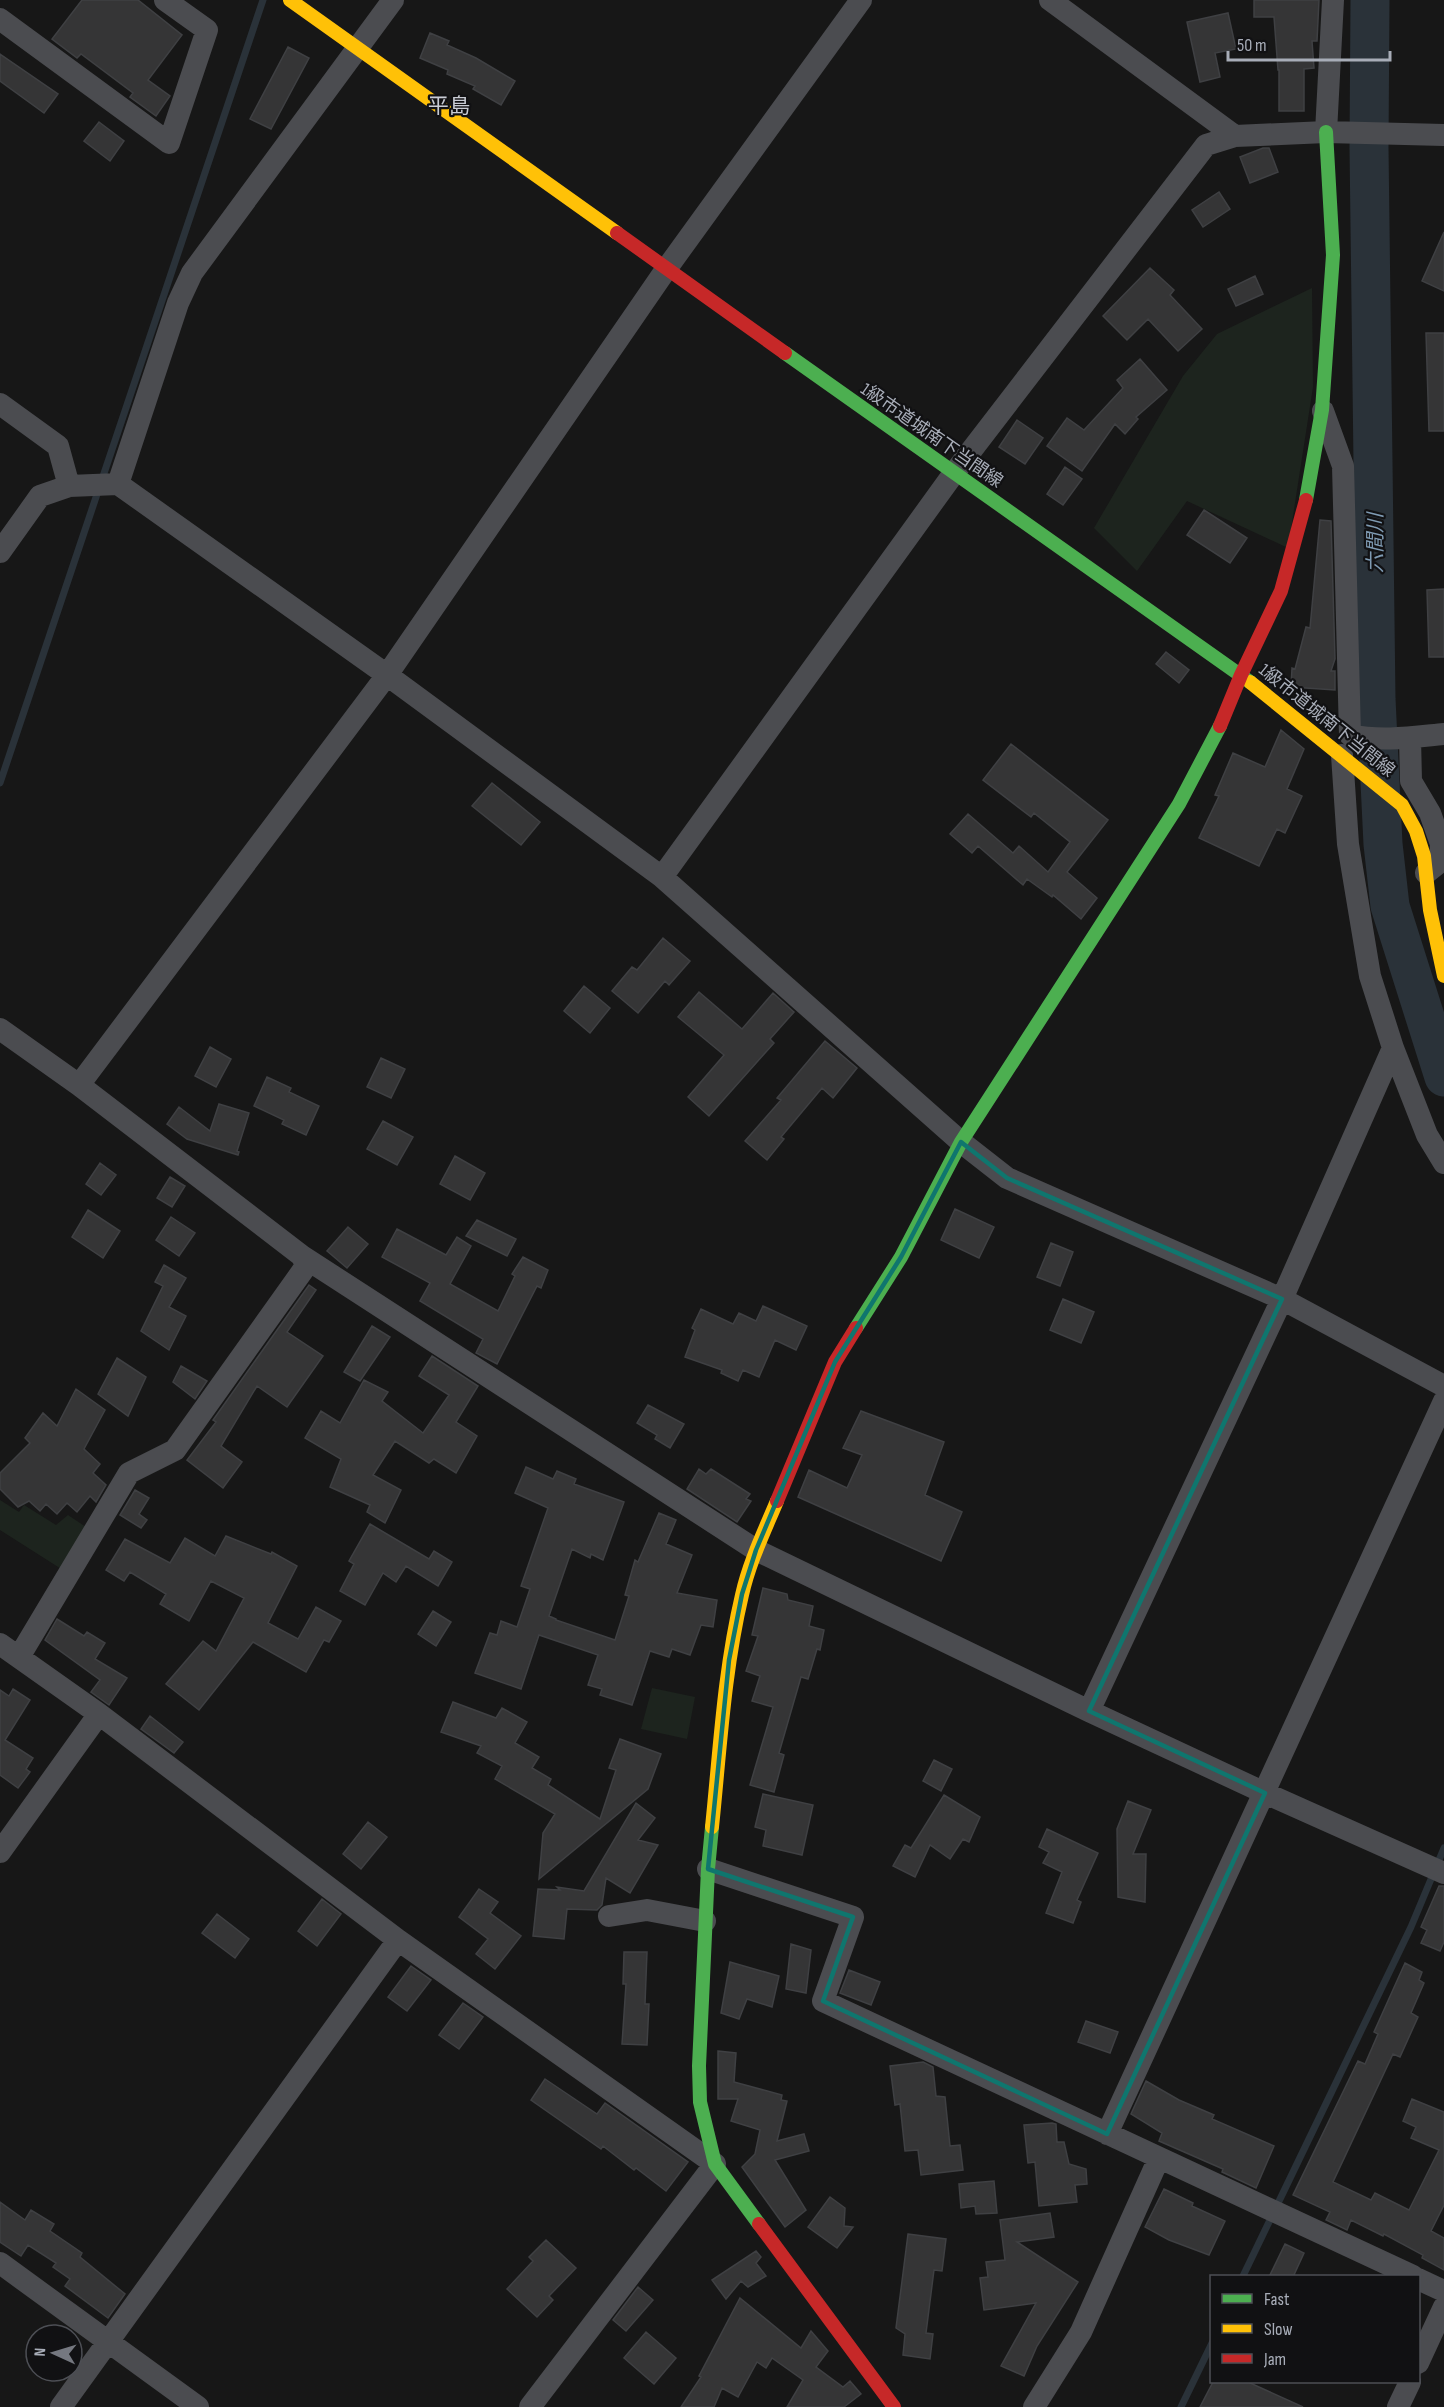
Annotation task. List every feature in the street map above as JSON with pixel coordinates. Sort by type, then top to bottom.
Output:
[{"type":"street","points":[[0,19],[169,143],[207,30],[165,0]]},
{"type":"street","name":"1級市道城南下当間線","points":[[290,0],[1241,675],[1402,804],[1416,831],[1424,856],[1430,910],[1444,976]]},
{"type":"street","points":[[118,484],[178,303],[192,273],[393,0]]},
{"type":"street","points":[[79,1085],[387,675],[667,268],[861,0]]},
{"type":"street","points":[[1050,0],[1236,136]]},
{"type":"street","points":[[715,2164],[700,2102],[699,2066],[705,1921],[729,1660],[742,1594],[756,1550],[835,1362],[901,1257],[961,1142],[1179,804],[1214,741],[1241,675],[1281,591],[1306,502],[1322,410],[1332,255],[1334,0]]},
{"type":"street","points":[[662,877],[954,473],[1206,145],[1236,136],[1333,132],[1444,135]]},
{"type":"street","points":[[0,404],[58,446],[69,486]]},
{"type":"street","points":[[1322,410],[1343,466],[1350,735],[1365,738],[1401,738],[1444,734]]},
{"type":"street","points":[[0,552],[40,496],[69,486],[118,484],[387,675],[662,877],[961,1142],[1007,1178],[1282,1299],[1444,1386]]},
{"type":"street","points":[[1401,738],[1411,781],[1430,813],[1441,844],[1440,862],[1426,873]]},
{"type":"street","points":[[1347,759],[1348,844],[1370,976],[1393,1048],[1427,1136],[1444,1163]]},
{"type":"street","points":[[0,1029],[79,1085],[302,1256],[756,1550],[1089,1711],[1444,1873]]},
{"type":"street","points":[[1089,1711],[1282,1299],[1393,1048]]},
{"type":"street","points":[[19,1658],[92,1531],[129,1473],[175,1450],[306,1266],[302,1256]]},
{"type":"street","points":[[1107,2134],[1444,1401]]},
{"type":"street","points":[[0,1644],[99,1714],[398,1940],[715,2164],[894,2407]]},
{"type":"street","points":[[0,1852],[99,1714]]},
{"type":"street","points":[[708,1869],[853,1917],[823,2001],[1409,2275]]},
{"type":"street","points":[[609,1916],[647,1910],[705,1921]]},
{"type":"street","points":[[61,2407],[398,1940]]},
{"type":"street","points":[[1034,2407],[1081,2332],[1159,2158]]},
{"type":"street","points":[[530,2407],[715,2164]]},
{"type":"street","points":[[0,2263],[198,2407]]},
{"type":"street","points":[[1420,2279],[1444,2291]]},
{"type":"street","points":[[1420,2361],[1444,2307]]},
{"type":"street","points":[[1398,2407],[1410,2383]]},
{"type":"highlighted area","points":[[961,1142],[1007,1178],[1282,1299],[1089,1711],[1265,1793],[1107,2134],[823,2001],[853,1917],[708,1869],[729,1660],[742,1594],[756,1550],[835,1362],[901,1257]]},
{"type":"shaded area","points":[[1312,288],[1313,387],[1288,548],[1187,501],[1137,571],[1094,528],[1183,376],[1217,334]]},
{"type":"shaded area","points":[[0,1500],[19,1512],[24,1505],[56,1525],[68,1515],[92,1531],[66,1572],[0,1530]]},
{"type":"shaded area","points":[[652,1688],[695,1697],[687,1739],[641,1729]]},
{"type":"building","points":[[82,0],[138,0],[182,35],[148,80],[170,96],[156,116],[130,97],[133,93],[81,54],[77,58],[52,39]]},
{"type":"building","points":[[1254,0],[1319,0],[1317,41],[1312,41],[1314,68],[1304,69],[1304,111],[1279,111],[1279,70],[1274,17],[1254,17]]},
{"type":"building","points":[[1228,13],[1236,49],[1215,53],[1220,77],[1200,82],[1187,22]]},
{"type":"building","points":[[430,33],[449,41],[447,45],[476,58],[515,81],[501,105],[473,89],[475,86],[447,74],[448,70],[420,58]]},
{"type":"building","points":[[288,47],[309,58],[271,129],[250,119]]},
{"type":"building","points":[[0,54],[58,94],[44,113],[0,81]]},
{"type":"building","points":[[99,122],[124,141],[110,161],[84,141]]},
{"type":"building","points":[[1269,148],[1278,172],[1250,183],[1240,157]]},
{"type":"building","points":[[1219,192],[1230,209],[1203,227],[1192,210]]},
{"type":"building","points":[[1444,232],[1444,291],[1422,281]]},
{"type":"building","points":[[1150,268],[1174,290],[1170,295],[1202,329],[1178,351],[1148,319],[1127,340],[1103,316]]},
{"type":"building","points":[[1255,276],[1263,294],[1236,306],[1228,289]]},
{"type":"building","points":[[1426,333],[1444,333],[1444,431],[1429,431]]},
{"type":"building","points":[[1140,359],[1167,390],[1136,417],[1138,419],[1125,434],[1115,424],[1082,471],[1047,446],[1067,418],[1084,430],[1123,388],[1117,380]]},
{"type":"building","points":[[1017,420],[1043,438],[1025,464],[999,447]]},
{"type":"building","points":[[1065,467],[1082,479],[1063,505],[1047,494]]},
{"type":"building","points":[[1204,510],[1247,538],[1230,563],[1187,535]]},
{"type":"building","points":[[1320,520],[1331,521],[1335,659],[1331,671],[1335,671],[1335,690],[1291,687],[1292,668],[1295,669],[1306,627],[1310,628]]},
{"type":"building","points":[[1444,589],[1444,657],[1429,657],[1427,590]]},
{"type":"building","points":[[1166,652],[1189,670],[1179,683],[1156,664]]},
{"type":"building","points":[[1281,730],[1304,749],[1287,789],[1302,796],[1285,833],[1277,829],[1259,866],[1199,838],[1219,796],[1215,795],[1233,753],[1265,767]]},
{"type":"building","points":[[1011,744],[1108,820],[1067,872],[1097,898],[1081,919],[1053,895],[1052,897],[1027,879],[1023,885],[978,846],[972,853],[950,834],[968,814],[1013,853],[1019,846],[1048,872],[1070,842],[1034,813],[1031,817],[983,780]]},
{"type":"building","points":[[492,783],[540,822],[521,845],[472,806]]},
{"type":"building","points":[[663,938],[690,961],[669,985],[665,981],[638,1013],[612,991],[632,967],[637,970]]},
{"type":"building","points":[[584,986],[610,1008],[590,1033],[564,1011]]},
{"type":"building","points":[[699,992],[742,1029],[773,993],[794,1012],[770,1039],[774,1043],[709,1116],[688,1097],[724,1055],[678,1017]]},
{"type":"building","points":[[825,1041],[857,1068],[833,1098],[822,1088],[781,1137],[784,1139],[767,1160],[745,1141],[781,1100],[777,1098]]},
{"type":"building","points":[[210,1047],[231,1059],[216,1087],[195,1076]]},
{"type":"building","points":[[381,1058],[405,1069],[391,1098],[367,1087]]},
{"type":"building","points":[[267,1077],[291,1088],[289,1092],[319,1106],[306,1135],[282,1124],[284,1120],[254,1106]]},
{"type":"building","points":[[219,1104],[249,1113],[237,1151],[238,1155],[187,1139],[167,1124],[179,1107],[210,1131]]},
{"type":"building","points":[[383,1121],[413,1137],[397,1165],[367,1149]]},
{"type":"building","points":[[455,1156],[485,1173],[470,1200],[440,1184]]},
{"type":"building","points":[[100,1163],[116,1175],[101,1195],[86,1184]]},
{"type":"building","points":[[170,1177],[185,1186],[172,1207],[157,1198]]},
{"type":"building","points":[[955,1209],[994,1227],[979,1258],[941,1240]]},
{"type":"building","points":[[88,1210],[120,1231],[103,1258],[72,1237]]},
{"type":"building","points":[[171,1217],[195,1233],[179,1256],[156,1240]]},
{"type":"building","points":[[477,1220],[516,1239],[507,1256],[466,1236]]},
{"type":"building","points":[[348,1227],[368,1244],[347,1268],[327,1251]]},
{"type":"building","points":[[397,1229],[446,1255],[457,1237],[471,1246],[450,1284],[498,1311],[515,1276],[512,1274],[523,1257],[548,1270],[541,1288],[537,1286],[497,1364],[476,1353],[483,1339],[420,1301],[430,1283],[382,1257]]},
{"type":"building","points":[[1051,1243],[1073,1252],[1060,1286],[1037,1277]]},
{"type":"building","points":[[164,1265],[186,1278],[169,1307],[186,1316],[169,1350],[141,1331],[163,1286],[155,1282]]},
{"type":"building","points":[[309,1285],[316,1290],[287,1332],[323,1356],[287,1407],[257,1386],[221,1446],[242,1462],[223,1488],[187,1460],[216,1422],[213,1420]]},
{"type":"building","points":[[1063,1299],[1094,1312],[1081,1343],[1050,1330]]},
{"type":"building","points":[[763,1306],[807,1326],[796,1350],[775,1340],[759,1377],[743,1370],[738,1381],[721,1373],[722,1370],[685,1357],[695,1330],[692,1328],[701,1309],[733,1324],[739,1313],[756,1321]]},
{"type":"building","points":[[372,1326],[390,1337],[360,1381],[344,1372]]},
{"type":"building","points":[[432,1356],[478,1386],[456,1422],[477,1436],[456,1473],[434,1459],[429,1463],[395,1441],[373,1475],[401,1490],[385,1523],[367,1512],[370,1505],[330,1487],[341,1459],[305,1438],[321,1411],[340,1423],[364,1380],[388,1392],[382,1401],[423,1433],[449,1395],[419,1376]]},
{"type":"building","points":[[117,1358],[146,1377],[128,1416],[98,1394]]},
{"type":"building","points":[[181,1366],[207,1381],[195,1399],[173,1382]]},
{"type":"building","points":[[76,1389],[105,1410],[84,1449],[100,1464],[93,1473],[106,1485],[96,1502],[90,1496],[77,1512],[67,1503],[57,1514],[46,1504],[40,1511],[29,1501],[18,1507],[0,1489],[0,1473],[30,1443],[25,1438],[43,1413],[57,1426]]},
{"type":"building","points":[[648,1405],[684,1424],[670,1448],[655,1439],[657,1435],[637,1423]]},
{"type":"building","points":[[861,1411],[944,1442],[925,1495],[962,1512],[941,1561],[798,1497],[809,1470],[847,1488],[862,1455],[843,1448]]},
{"type":"building","points":[[526,1467],[553,1479],[557,1471],[576,1479],[574,1484],[624,1502],[603,1560],[591,1554],[590,1558],[572,1549],[549,1616],[615,1640],[629,1596],[625,1595],[635,1560],[638,1562],[659,1513],[676,1520],[666,1544],[692,1555],[677,1593],[717,1600],[713,1627],[701,1625],[690,1655],[672,1649],[669,1657],[650,1651],[632,1705],[600,1695],[602,1689],[588,1685],[598,1655],[539,1635],[521,1689],[475,1673],[490,1633],[497,1635],[501,1621],[517,1627],[530,1589],[521,1586],[548,1508],[515,1493]]},
{"type":"building","points":[[699,1469],[706,1474],[711,1469],[750,1494],[746,1499],[751,1501],[737,1522],[687,1489]]},
{"type":"building","points":[[135,1490],[149,1498],[139,1514],[147,1520],[141,1528],[120,1515]]},
{"type":"building","points":[[370,1524],[429,1559],[434,1551],[452,1562],[438,1586],[406,1566],[396,1582],[383,1573],[365,1605],[340,1591],[354,1564],[349,1561]]},
{"type":"building","points":[[226,1536],[271,1554],[272,1552],[297,1566],[268,1623],[298,1639],[316,1607],[341,1621],[329,1642],[324,1640],[306,1672],[253,1642],[199,1710],[166,1684],[203,1641],[216,1651],[244,1598],[211,1581],[189,1621],[160,1604],[166,1594],[130,1572],[124,1581],[106,1570],[125,1539],[170,1563],[185,1538],[215,1556]]},
{"type":"building","points":[[763,1588],[787,1594],[788,1600],[813,1606],[809,1626],[824,1630],[820,1650],[817,1649],[808,1679],[801,1677],[779,1753],[784,1755],[774,1792],[750,1785],[773,1707],[752,1701],[760,1676],[746,1671],[758,1636],[752,1635]]},
{"type":"building","points":[[433,1611],[451,1622],[436,1646],[418,1634]]},
{"type":"building","points":[[57,1619],[84,1636],[87,1632],[105,1643],[95,1659],[127,1678],[109,1705],[91,1692],[100,1680],[45,1640]]},
{"type":"building","points":[[13,1689],[30,1700],[5,1740],[33,1758],[26,1769],[30,1772],[18,1788],[0,1775],[0,1690],[9,1696]]},
{"type":"building","points":[[453,1702],[496,1718],[502,1708],[527,1722],[515,1743],[539,1757],[532,1768],[551,1779],[548,1785],[600,1819],[616,1770],[609,1768],[620,1739],[661,1754],[648,1789],[539,1879],[543,1833],[555,1814],[495,1779],[502,1766],[477,1753],[481,1746],[441,1732]]},
{"type":"building","points":[[150,1716],[183,1742],[174,1753],[141,1729]]},
{"type":"building","points":[[934,1760],[952,1769],[941,1791],[923,1781]]},
{"type":"building","points":[[763,1794],[813,1805],[802,1855],[763,1846],[766,1830],[755,1827]]},
{"type":"building","points":[[944,1795],[980,1817],[969,1842],[963,1839],[950,1859],[930,1845],[915,1877],[893,1866],[905,1845],[911,1848]]},
{"type":"building","points":[[1128,1801],[1151,1810],[1133,1854],[1146,1854],[1145,1902],[1118,1897],[1117,1829]]},
{"type":"building","points":[[636,1803],[655,1818],[638,1840],[658,1845],[630,1893],[606,1878],[602,1905],[597,1910],[567,1909],[564,1939],[533,1936],[538,1889],[560,1890],[557,1887],[584,1891]]},
{"type":"building","points":[[368,1822],[387,1837],[361,1869],[343,1854]]},
{"type":"building","points":[[1047,1829],[1098,1853],[1077,1900],[1081,1902],[1073,1923],[1046,1913],[1062,1872],[1043,1863],[1049,1852],[1039,1847]]},
{"type":"building","points":[[1439,1886],[1444,1886],[1444,1942],[1440,1951],[1421,1943],[1427,1930],[1421,1927]]},
{"type":"building","points":[[479,1889],[498,1902],[490,1913],[521,1936],[495,1969],[476,1954],[488,1939],[459,1917]]},
{"type":"building","points":[[322,1899],[341,1914],[317,1946],[298,1931]]},
{"type":"building","points":[[217,1914],[249,1939],[235,1958],[202,1933]]},
{"type":"building","points":[[791,1944],[811,1950],[806,1993],[786,1989]]},
{"type":"building","points":[[624,1952],[647,1952],[645,2004],[649,2004],[647,2045],[622,2044],[626,1984],[623,1984]]},
{"type":"building","points":[[730,1962],[779,1976],[772,2007],[747,1999],[739,2019],[721,2013]]},
{"type":"building","points":[[1405,1963],[1422,1972],[1419,1980],[1424,1983],[1411,2013],[1418,2017],[1400,2057],[1393,2054],[1333,2182],[1371,2200],[1375,2193],[1409,2210],[1439,2150],[1411,2138],[1416,2127],[1403,2121],[1412,2099],[1444,2112],[1444,2205],[1431,2231],[1444,2238],[1444,2270],[1422,2258],[1423,2255],[1384,2234],[1383,2236],[1351,2220],[1347,2230],[1326,2220],[1330,2212],[1293,2195],[1358,2061],[1365,2064],[1378,2034],[1374,2032]]},
{"type":"building","points":[[411,1966],[431,1980],[407,2011],[388,1997]]},
{"type":"building","points":[[849,1970],[880,1982],[871,2005],[840,1993]]},
{"type":"building","points":[[463,2003],[483,2017],[459,2049],[439,2035]]},
{"type":"building","points":[[1086,2021],[1118,2032],[1110,2053],[1078,2042]]},
{"type":"building","points":[[718,2051],[736,2053],[734,2082],[782,2095],[781,2100],[787,2101],[777,2141],[804,2134],[809,2151],[775,2160],[806,2210],[785,2227],[742,2167],[755,2154],[760,2130],[731,2121],[738,2099],[718,2099]]},
{"type":"building","points":[[923,2062],[933,2067],[936,2096],[945,2097],[950,2146],[960,2145],[963,2170],[921,2175],[918,2150],[905,2151],[900,2104],[895,2105],[890,2066]]},
{"type":"building","points":[[545,2079],[597,2114],[605,2103],[688,2162],[666,2191],[636,2168],[634,2170],[603,2146],[601,2149],[531,2100]]},
{"type":"building","points":[[1146,2081],[1179,2100],[1214,2115],[1212,2119],[1274,2146],[1256,2188],[1222,2172],[1223,2169],[1159,2141],[1162,2133],[1131,2114]]},
{"type":"building","points":[[1056,2124],[1057,2142],[1064,2142],[1069,2164],[1086,2169],[1087,2184],[1075,2185],[1077,2202],[1039,2206],[1035,2162],[1028,2163],[1024,2125]]},
{"type":"building","points":[[994,2181],[997,2213],[976,2214],[975,2206],[961,2208],[959,2184]]},
{"type":"building","points":[[1164,2189],[1193,2203],[1192,2206],[1225,2221],[1209,2255],[1169,2240],[1145,2227]]},
{"type":"building","points":[[830,2197],[845,2208],[844,2226],[853,2227],[837,2248],[808,2227]]},
{"type":"building","points":[[0,2202],[25,2220],[31,2210],[54,2224],[50,2231],[82,2253],[80,2257],[125,2294],[108,2318],[65,2286],[70,2279],[53,2267],[56,2263],[28,2245],[21,2256],[0,2242]]},
{"type":"building","points":[[1050,2213],[1054,2237],[1017,2242],[1078,2282],[1037,2346],[1024,2376],[1001,2366],[1036,2303],[984,2310],[980,2278],[988,2277],[986,2262],[1005,2260],[1000,2220]]},
{"type":"building","points":[[908,2234],[946,2239],[942,2271],[934,2270],[926,2333],[933,2334],[930,2359],[903,2355],[905,2334],[896,2328]]},
{"type":"building","points":[[546,2240],[576,2268],[549,2296],[553,2300],[537,2317],[507,2289],[533,2261],[529,2257]]},
{"type":"building","points":[[1285,2244],[1304,2253],[1294,2275],[1270,2275]]},
{"type":"building","points":[[756,2251],[761,2257],[756,2263],[766,2276],[748,2287],[741,2281],[726,2299],[712,2280]]},
{"type":"building","points":[[638,2287],[653,2300],[626,2331],[613,2320]]},
{"type":"building","points":[[740,2298],[801,2348],[811,2331],[828,2351],[816,2367],[843,2387],[850,2381],[861,2394],[844,2407],[787,2407],[803,2380],[772,2358],[766,2368],[757,2362],[738,2397],[722,2388],[714,2407],[681,2407],[701,2377],[699,2376]]},
{"type":"building","points":[[646,2332],[676,2358],[654,2384],[624,2358]]},
{"type":"building","points":[[1212,2383],[1250,2383],[1303,2407],[1200,2407]]},
{"type":"waterway","points":[[0,783],[263,0]]},
{"type":"waterway","name":"六間川","points":[[1370,0],[1369,147],[1376,699],[1383,844],[1390,906],[1444,1077]]},
{"type":"waterway","points":[[1243,2275],[1411,1927],[1444,1848]]},
{"type":"waterway","points":[[1181,2407],[1210,2347]]},
{"type":"traffic: fast","points":[[1306,500],[1322,410],[1333,255],[1326,132]]},
{"type":"traffic: fast","points":[[785,353],[1250,682]]},
{"type":"traffic: fast","points":[[856,1328],[901,1257],[961,1142],[1179,804],[1220,726]]},
{"type":"traffic: fast","points":[[712,1827],[699,2066],[700,2102],[715,2164],[759,2224]]},
{"type":"traffic: slow","points":[[290,0],[617,233]]},
{"type":"traffic: slow","points":[[1250,682],[1402,805],[1416,831],[1424,856],[1430,910],[1444,976]]},
{"type":"traffic: slow","points":[[712,1827],[723,1711],[736,1624],[749,1571],[777,1501]]},
{"type":"traffic: jam","points":[[617,233],[785,353]]},
{"type":"traffic: jam","points":[[1220,726],[1241,675],[1281,591],[1306,500]]},
{"type":"traffic: jam","points":[[777,1501],[835,1362],[856,1328]]},
{"type":"traffic: jam","points":[[759,2224],[894,2407]]},
{"type":"district","name":"平島","points":[[449,106]]}]
